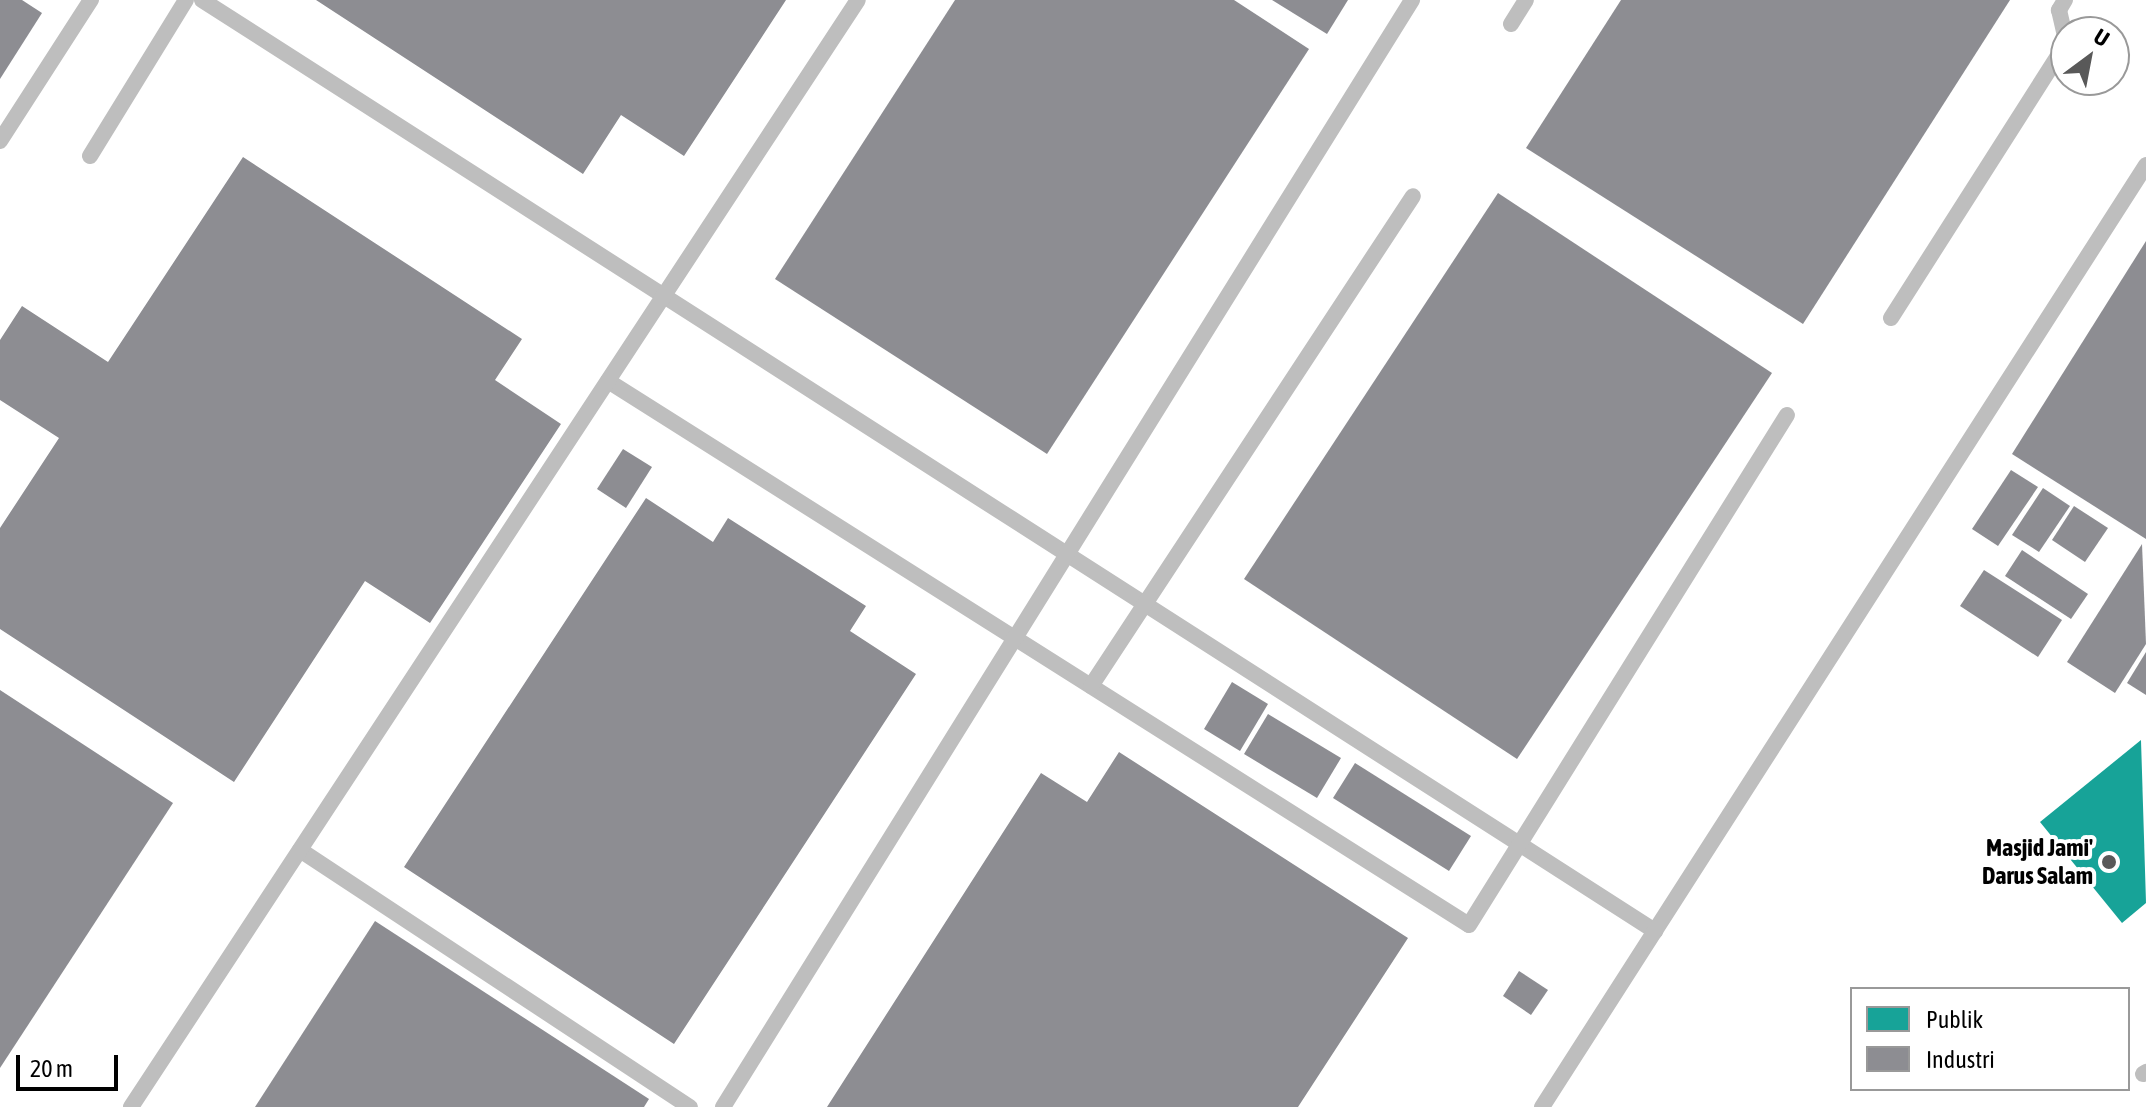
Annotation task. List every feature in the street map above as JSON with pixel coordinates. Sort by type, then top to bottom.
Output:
[{"type":"lane","points":[[0,141],[91,0]]},
{"type":"lane","points":[[90,156],[186,0]]},
{"type":"lane","points":[[202,0],[1655,931]]},
{"type":"lane","points":[[131,1107],[858,0]]},
{"type":"lane","points":[[723,1107],[1412,0]]},
{"type":"lane","points":[[1511,24],[1526,0]]},
{"type":"lane","points":[[1891,318],[2050,67]]},
{"type":"lane","points":[[1542,1107],[2146,165]]},
{"type":"lane","points":[[1091,686],[1413,196]]},
{"type":"lane","points":[[608,381],[1469,925],[1787,415]]},
{"type":"lane","points":[[300,850],[690,1107]]},
{"type":"building: Publik","name":"Masjid Jami' Darus Salam","points":[[2141,740],[2146,903],[2122,923],[2040,822]]},
{"type":"building: Industri","points":[[0,0],[22,0],[42,13],[0,79]]},
{"type":"building: Industri","points":[[316,0],[786,0],[684,156],[621,115],[583,174]]},
{"type":"building: Industri","points":[[955,0],[1234,0],[1309,49],[1047,454],[775,279]]},
{"type":"building: Industri","points":[[1272,0],[1348,0],[1327,34]]},
{"type":"building: Industri","points":[[1621,0],[2010,0],[1803,324],[1526,148]]},
{"type":"building: Industri","points":[[243,157],[522,339],[495,380],[561,424],[430,623],[365,581],[234,782],[0,629],[0,528],[59,438],[0,400],[0,340],[22,306],[108,362]]},
{"type":"building: Industri","points":[[1498,193],[1772,373],[1517,759],[1244,579]]},
{"type":"building: Industri","points":[[2146,241],[2146,539],[2012,454]]},
{"type":"building: Industri","points":[[623,449],[652,467],[626,508],[597,489]]},
{"type":"building: Industri","points":[[2011,470],[2038,487],[1998,546],[1972,529]]},
{"type":"building: Industri","points":[[2043,488],[2070,506],[2039,552],[2012,535]]},
{"type":"building: Industri","points":[[646,498],[713,542],[728,518],[866,606],[850,631],[916,674],[674,1044],[404,867]]},
{"type":"building: Industri","points":[[2074,506],[2108,528],[2085,562],[2052,540]]},
{"type":"building: Industri","points":[[2142,544],[2146,644],[2115,693],[2067,662]]},
{"type":"building: Industri","points":[[2022,550],[2088,594],[2071,619],[2005,576]]},
{"type":"building: Industri","points":[[1984,570],[2062,620],[2038,657],[1960,606]]},
{"type":"building: Industri","points":[[2146,652],[2146,695],[2127,683]]},
{"type":"building: Industri","points":[[1232,682],[1268,704],[1240,751],[1204,729]]},
{"type":"building: Industri","points":[[0,690],[173,803],[0,1068]]},
{"type":"building: Industri","points":[[1268,714],[1341,758],[1317,798],[1244,754]]},
{"type":"building: Industri","points":[[1119,752],[1408,938],[1298,1107],[827,1107],[1041,773],[1087,802]]},
{"type":"building: Industri","points":[[1355,763],[1471,836],[1449,871],[1333,798]]},
{"type":"building: Industri","points":[[375,921],[649,1099],[644,1107],[255,1107]]},
{"type":"building: Industri","points":[[1519,971],[1548,990],[1531,1015],[1503,996]]},
{"type":"place","name":"Masjid Jami' Darus Salam","points":[[2109,862]]}]
